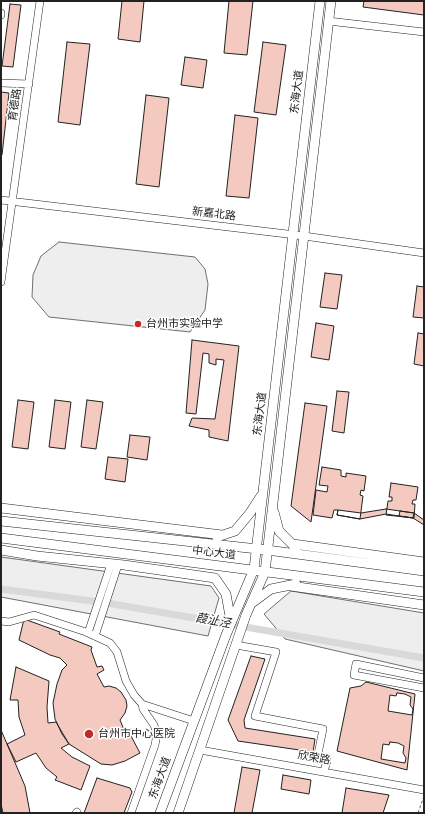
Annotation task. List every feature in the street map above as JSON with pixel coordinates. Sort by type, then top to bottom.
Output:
[{"type":"main road","name":"东海大道","points":[[160,813],[226,635],[254,570],[320,1]]},
{"type":"main road","name":"东海大道","points":[[178,813],[246,615],[265,572],[331,1]]},
{"type":"main road","points":[[186,541],[216,538],[235,531],[250,513],[263,493]]},
{"type":"main road","points":[[273,499],[279,531],[305,555]]},
{"type":"main road","points":[[1,508],[222,535]]},
{"type":"main road","name":"中心大道","points":[[1,521],[267,550],[424,571]]},
{"type":"main road","points":[[126,535],[127,523]]},
{"type":"main road","name":"中心大道","points":[[1,538],[424,592]]},
{"type":"main road","points":[[293,544],[424,562]]},
{"type":"main road","points":[[1,550],[37,556],[114,564],[215,578],[226,594],[231,623]]},
{"type":"main road","points":[[104,551],[144,568]]},
{"type":"main road","points":[[251,604],[271,590],[320,579]]},
{"type":"main road","points":[[291,586],[424,605]]},
{"type":"street","name":"育德路","points":[[1,282],[40,1]]},
{"type":"street","points":[[328,20],[424,32]]},
{"type":"street","points":[[1,83],[29,84]]},
{"type":"street","name":"新嘉北路","points":[[1,200],[293,234],[424,253]]},
{"type":"street","points":[[92,635],[114,564]]},
{"type":"street","points":[[1,621],[9,622],[34,615],[92,635],[110,643],[117,652],[126,681],[134,695],[142,704],[143,709],[154,725],[157,734],[155,745],[131,813]]},
{"type":"street","points":[[236,645],[276,652],[255,716],[323,729],[316,759],[327,761],[324,771]]},
{"type":"street","points":[[424,678],[356,664],[354,675],[424,688]]},
{"type":"street","points":[[142,704],[194,721]]},
{"type":"street","name":"欣荣路","points":[[200,750],[424,790]]},
{"type":"path","points":[[160,774],[165,760]]},
{"type":"path","points":[[418,813],[424,796]]},
{"type":"shaded area","points":[[59,242],[195,257],[205,269],[208,284],[205,310],[190,332],[49,317],[32,297],[33,275],[41,256]]},
{"type":"shaded area","points":[[1,557],[211,586],[219,598],[208,636],[1,597]]},
{"type":"shaded area","points":[[291,591],[424,613],[424,671],[285,639],[264,614]]},
{"type":"building","points":[[122,1],[144,1],[140,42],[118,39]]},
{"type":"building","points":[[229,1],[253,1],[247,55],[224,53]]},
{"type":"building","points":[[364,1],[424,1],[424,15],[363,7]]},
{"type":"building","points":[[10,4],[21,5],[13,67],[2,66]]},
{"type":"building","points":[[67,42],[90,44],[80,125],[58,122]]},
{"type":"building","points":[[263,42],[286,45],[276,115],[254,112]]},
{"type":"building","points":[[185,57],[207,60],[203,88],[181,85]]},
{"type":"building","points":[[1,92],[9,93],[2,155],[1,155]]},
{"type":"building","points":[[146,95],[169,98],[159,187],[136,184]]},
{"type":"building","points":[[235,115],[258,118],[249,198],[226,196]]},
{"type":"building","points":[[325,273],[342,275],[337,309],[320,307]]},
{"type":"building","points":[[417,286],[424,287],[424,318],[413,317]]},
{"type":"building","points":[[316,323],[334,326],[329,360],[311,357]]},
{"type":"building","points":[[418,333],[424,334],[424,366],[414,364]]},
{"type":"building","points":[[192,340],[239,346],[228,441],[209,437],[209,430],[189,426],[192,418],[215,419],[224,360],[216,359],[216,365],[209,363],[209,354],[203,353],[196,414],[186,413]]},
{"type":"building","points":[[337,391],[349,392],[344,433],[332,431]]},
{"type":"building","points":[[18,400],[34,402],[28,449],[12,447]]},
{"type":"building","points":[[55,400],[71,402],[65,449],[49,447]]},
{"type":"building","points":[[87,400],[103,402],[96,449],[81,447]]},
{"type":"building","points":[[305,403],[327,406],[311,522],[291,506]]},
{"type":"building","points":[[130,435],[150,437],[147,460],[127,457]]},
{"type":"building","points":[[108,457],[128,459],[125,482],[105,479]]},
{"type":"building","points":[[322,467],[341,470],[341,476],[346,477],[346,473],[366,476],[364,491],[361,490],[360,495],[363,496],[360,519],[337,515],[338,510],[334,510],[332,518],[313,515],[316,490],[327,492],[328,486],[319,485]]},
{"type":"building","points":[[391,483],[418,487],[416,500],[413,500],[412,504],[415,504],[414,518],[386,515],[388,501],[392,501],[392,497],[389,497]]},
{"type":"building","points":[[386,509],[414,513],[413,518],[386,514],[360,519],[337,515],[338,510],[361,513]]},
{"type":"building","points":[[400,511],[414,513],[424,520],[424,525],[413,518],[399,516]]},
{"type":"building","points":[[24,619],[60,632],[59,634],[92,647],[91,650],[97,667],[102,666],[104,670],[97,674],[104,687],[109,686],[116,688],[121,692],[126,700],[127,706],[125,713],[120,720],[125,732],[132,729],[134,733],[131,736],[140,753],[125,761],[112,765],[101,764],[69,744],[62,734],[55,719],[53,703],[62,670],[67,665],[60,658],[50,655],[19,640]]},
{"type":"building","points":[[251,656],[265,659],[244,720],[245,728],[315,739],[313,752],[238,741],[228,720]]},
{"type":"building","points":[[16,667],[49,681],[47,707],[48,723],[56,722],[69,744],[61,748],[72,757],[90,766],[81,790],[55,780],[57,777],[46,768],[36,753],[16,762],[7,744],[25,735],[19,717],[18,700],[10,700]]},
{"type":"building","points":[[366,682],[415,694],[407,770],[337,751],[350,688],[361,686]]},
{"type":"building","points":[[397,693],[405,694],[411,697],[410,705],[413,709],[412,715],[388,711],[390,695],[396,696]]},
{"type":"building","points":[[1,730],[25,786],[30,813],[3,813],[1,804]]},
{"type":"building","points":[[390,742],[398,743],[404,746],[403,753],[406,758],[405,763],[381,759],[383,744],[389,745]]},
{"type":"building","points":[[242,767],[260,770],[252,813],[234,813]]},
{"type":"building","points":[[283,775],[311,780],[309,794],[281,789]]},
{"type":"building","points":[[97,778],[130,788],[132,792],[124,813],[84,813]]},
{"type":"building","points":[[346,788],[389,795],[383,813],[342,813]]},
{"type":"waterway","name":"葭沚泾","points":[[1,589],[107,603],[424,658]]},
{"type":"place","name":"台州市实验中学","points":[[138,324]]},
{"type":"place","name":"台州市中心医院","points":[[89,734]]}]
